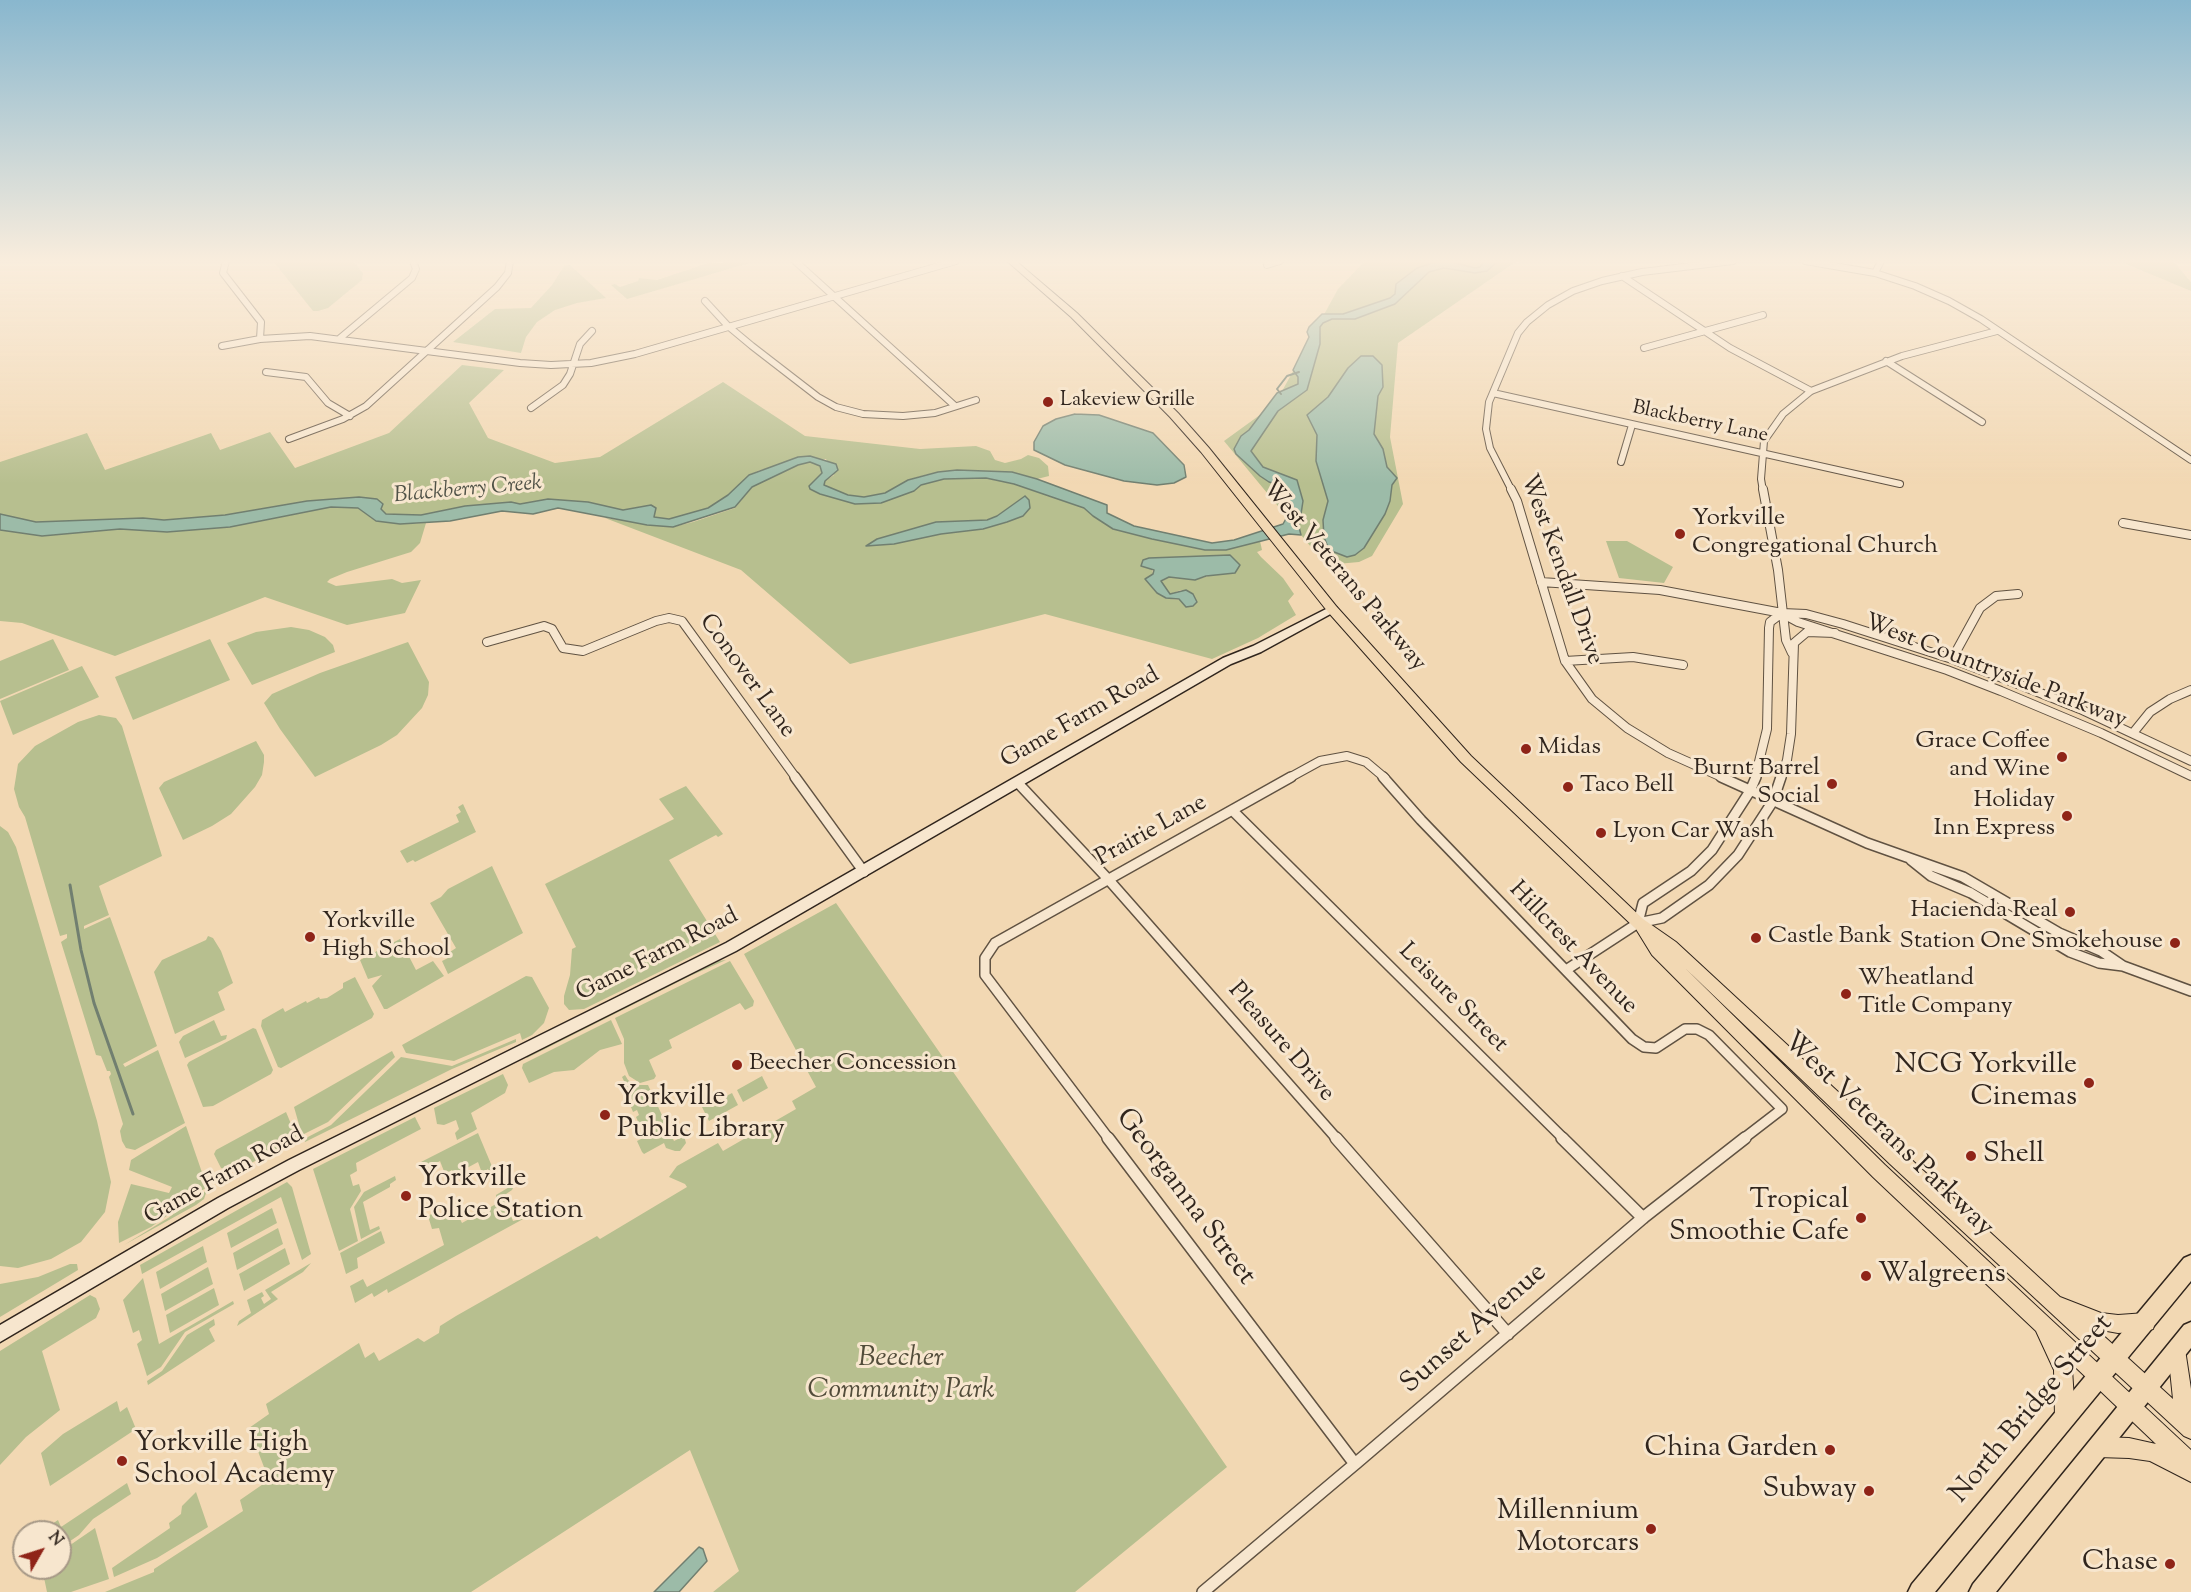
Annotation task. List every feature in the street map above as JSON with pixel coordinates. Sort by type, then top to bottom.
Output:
[{"type":"highway","name":"North Bridge Street","points":[[1920,1592],[2066,1419],[2191,1265]]},
{"type":"highway","points":[[1981,1592],[2191,1332]]},
{"type":"main road","name":"West Veterans Parkway","points":[[1095,335],[1136,375],[1205,450],[1332,609],[1466,759],[1638,923],[1666,959],[1879,1172],[2191,1463]]},
{"type":"main road","name":"West Veterans Parkway","points":[[1638,923],[1671,946],[2191,1430]]},
{"type":"main road","points":[[2047,1297],[2101,1322],[2118,1324],[2146,1322]]},
{"type":"main road","points":[[2042,1324],[2063,1369],[2066,1419]]},
{"type":"main road","points":[[2177,1350],[2183,1403],[2191,1415]]},
{"type":"main road","points":[[2098,1447],[2129,1448],[2152,1452],[2191,1472]]},
{"type":"street","points":[[339,339],[344,335]]},
{"type":"street","points":[[289,439],[350,416],[366,406],[443,335]]},
{"type":"street","points":[[531,408],[561,387],[574,364],[580,344],[588,335]]},
{"type":"street","points":[[222,346],[260,339],[310,336],[520,363],[574,364],[629,356],[697,335]]},
{"type":"street","points":[[740,335],[818,397],[836,407],[863,414],[896,417],[928,414],[976,400]]},
{"type":"street","points":[[877,335],[955,406]]},
{"type":"street","name":"West Kendall Drive","points":[[1518,335],[1486,414],[1490,448],[1517,501],[1565,661],[1576,680],[1592,699],[1627,728],[1668,753],[1911,860],[1931,876],[1971,893],[2070,952],[2098,963],[2123,966],[2191,991]]},
{"type":"street","points":[[1644,348],[1688,335]]},
{"type":"street","points":[[1710,335],[1811,392]]},
{"type":"street","points":[[1791,653],[1786,640],[1778,570],[1763,494],[1762,453],[1764,441],[1771,429],[1783,414],[1811,392],[1832,381],[1887,361],[1981,335]]},
{"type":"street","points":[[2003,335],[2191,460]]},
{"type":"street","points":[[1887,361],[1982,422]]},
{"type":"street","points":[[266,372],[306,377],[323,399],[350,416]]},
{"type":"street","name":"Blackberry Lane","points":[[1493,393],[1900,484]]},
{"type":"street","points":[[1621,462],[1632,425]]},
{"type":"street","points":[[2124,523],[2191,535]]},
{"type":"street","name":"West Countryside Parkway","points":[[1541,582],[1660,590],[1711,598],[1782,614],[1806,614],[1952,658],[2080,709],[2191,761]]},
{"type":"street","points":[[1952,658],[1980,608],[1996,596],[2018,594]]},
{"type":"street","name":"Game Farm Road","points":[[0,1334],[223,1203],[294,1165],[731,948],[1227,662],[1257,649],[1332,609]]},
{"type":"street","points":[[1638,923],[1642,903],[1691,871],[1712,850],[1750,791],[1759,768],[1767,729],[1770,622],[1782,614]]},
{"type":"street","name":"West Countryside Parkway","points":[[1782,614],[1798,622],[1947,670],[2054,712],[2191,776]]},
{"type":"street","name":"Conover Lane","points":[[487,642],[544,626],[552,628],[563,648],[583,651],[656,621],[669,618],[682,621],[864,872]]},
{"type":"street","points":[[1566,970],[1638,923],[1662,918],[1708,885],[1738,855],[1773,801],[1787,760],[1791,734],[1791,653],[1794,643],[1807,632],[1834,633]]},
{"type":"street","points":[[1565,661],[1633,657],[1683,665]]},
{"type":"street","points":[[2133,733],[2150,712],[2170,699],[2191,690]]},
{"type":"street","name":"Prairie Lane","points":[[985,958],[995,944],[1108,879],[1320,761],[1347,756]]},
{"type":"street","name":"Hillcrest Avenue","points":[[1347,756],[1366,762],[1379,772],[1421,820],[1632,1039],[1644,1047],[1656,1048],[1684,1029],[1697,1029],[1709,1035],[1782,1109]]},
{"type":"street","name":"Pleasure Drive","points":[[1018,783],[1108,879],[1508,1334]]},
{"type":"street","name":"Leisure Street","points":[[1232,810],[1643,1218]]},
{"type":"street","name":"Georganna Street","points":[[985,958],[985,975],[1355,1464]]},
{"type":"street","name":"Sunset Avenue","points":[[1203,1592],[1643,1218],[1782,1109]]},
{"type":"green space","points":[[462,335],[527,335],[521,353],[453,342]]},
{"type":"green space","points":[[1313,335],[1409,335],[1398,343],[1390,437],[1403,504],[1372,556],[1359,562],[1326,565],[1301,535],[1299,527],[1287,517],[1224,441],[1275,404]]},
{"type":"green space","points":[[462,365],[504,370],[469,403],[488,438],[555,463],[600,457],[723,382],[805,436],[920,449],[976,446],[990,451],[995,460],[1005,463],[1028,455],[1039,458],[1048,466],[1049,476],[1037,479],[1012,472],[956,470],[925,475],[908,480],[885,493],[864,497],[848,495],[824,485],[825,481],[834,475],[826,459],[760,470],[749,475],[728,495],[708,508],[669,519],[654,517],[654,513],[644,506],[623,510],[588,502],[548,499],[520,504],[511,502],[465,506],[421,515],[386,514],[359,497],[307,501],[225,515],[164,520],[143,518],[36,522],[0,514],[0,462],[87,433],[105,470],[211,433],[220,450],[270,432],[295,468],[389,433]]},
{"type":"green space","points":[[810,462],[820,466],[822,474],[810,486],[855,504],[881,503],[914,491],[921,485],[944,479],[986,478],[1014,484],[1084,508],[1093,516],[1152,539],[1206,550],[1226,550],[1260,541],[1262,550],[1257,552],[1283,578],[1294,594],[1288,601],[1296,615],[1258,638],[1212,659],[1045,614],[850,664],[741,570],[605,518],[673,527],[693,522],[735,508],[752,487],[798,465]],"holes":[[[1025,496],[1023,516],[1007,522],[983,529],[867,546],[936,522],[986,520],[997,516]],[[1230,555],[1215,574],[1195,580],[1169,577],[1161,582],[1170,594],[1181,590],[1193,594],[1197,602],[1171,599],[1154,590],[1145,579],[1153,574],[1152,569]]]},
{"type":"green space","points":[[331,507],[358,508],[376,521],[400,524],[426,523],[420,543],[411,552],[347,572],[327,582],[336,586],[392,579],[402,583],[421,580],[405,613],[347,625],[265,597],[115,656],[22,623],[0,621],[0,530],[42,536],[120,529],[167,532],[230,527]]},
{"type":"green space","points":[[1606,541],[1627,541],[1673,567],[1664,583],[1619,578]]},
{"type":"green space","points":[[291,627],[309,630],[325,637],[333,645],[335,652],[252,685],[227,643],[256,632]]},
{"type":"green space","points":[[53,639],[69,670],[0,699],[0,661]]},
{"type":"green space","points":[[210,639],[230,680],[133,720],[115,677]]},
{"type":"green space","points":[[408,642],[429,682],[428,695],[422,708],[397,735],[315,777],[264,703],[272,694],[320,673]]},
{"type":"green space","points":[[82,666],[99,697],[13,735],[0,701]]},
{"type":"green space","points":[[99,715],[116,718],[122,726],[162,856],[99,886],[109,915],[84,926],[84,929],[110,917],[157,1046],[123,1064],[125,1067],[158,1050],[185,1123],[135,1150],[126,1148],[122,1141],[120,1131],[123,1124],[109,1077],[111,1074],[107,1071],[101,1056],[96,1055],[61,942],[67,938],[67,934],[60,936],[25,817],[19,807],[14,789],[18,764],[35,746],[78,722]]},
{"type":"green space","points":[[256,741],[264,755],[264,762],[262,775],[255,787],[231,814],[183,840],[159,788],[164,782]]},
{"type":"green space","points":[[686,786],[723,834],[718,837],[716,835],[669,860],[720,942],[584,1009],[569,1010],[564,1004],[564,996],[570,975],[572,949],[576,947],[545,884],[674,819],[659,799]]},
{"type":"green space","points":[[463,804],[476,832],[415,862],[413,860],[407,863],[400,851],[459,822],[456,815],[461,812],[458,807]]},
{"type":"green space","points":[[0,826],[8,832],[16,847],[97,1121],[111,1182],[105,1212],[81,1242],[51,1259],[18,1268],[0,1266]]},
{"type":"green space","points":[[492,866],[523,933],[448,974],[442,961],[452,956],[450,952],[456,948],[430,903],[441,897],[448,889]]},
{"type":"green space","name":"Beecher Community Park","points":[[836,903],[1227,1467],[1075,1592],[713,1592],[739,1571],[690,1450],[471,1592],[105,1592],[154,1572],[154,1569],[243,1511],[240,1500],[269,1480],[249,1428],[269,1414],[266,1404],[359,1343],[365,1358],[374,1352],[379,1361],[418,1338],[424,1342],[439,1333],[440,1326],[456,1316],[597,1236],[600,1239],[687,1187],[669,1177],[677,1166],[718,1143],[723,1151],[796,1109],[792,1101],[816,1087],[744,954]]},
{"type":"green space","points":[[208,936],[213,938],[221,951],[233,983],[218,992],[225,1010],[175,1034],[154,972],[162,960],[206,940]]},
{"type":"green space","points":[[400,939],[416,970],[433,961],[444,976],[384,1009],[372,986],[382,975],[368,979],[360,960]]},
{"type":"green space","points":[[726,960],[527,1058],[526,1056],[717,961]]},
{"type":"green space","points":[[730,961],[754,1001],[753,1006],[745,1010],[740,1003],[669,1040],[672,1048],[649,1060],[656,1076],[654,1079],[640,1083],[629,1076],[624,1063],[624,1039],[615,1018]]},
{"type":"green space","points":[[526,976],[532,977],[549,1008],[544,1023],[532,1035],[522,1040],[520,1033],[454,1061],[406,1053],[402,1045]]},
{"type":"green space","points":[[355,977],[374,1014],[372,1018],[281,1068],[278,1067],[261,1026],[262,1020],[283,1008],[285,1012],[306,1001],[307,1003],[319,997],[320,999],[327,998],[343,988],[343,983]]},
{"type":"green space","points":[[214,1020],[221,1036],[227,1035],[226,1039],[185,1058],[179,1042],[183,1036]]},
{"type":"green space","points":[[611,1020],[622,1044],[600,1050],[574,1070],[554,1072],[529,1083],[522,1068],[523,1064]]},
{"type":"green space","points":[[253,1028],[256,1029],[273,1070],[271,1074],[213,1106],[203,1107],[187,1065]]},
{"type":"green space","points":[[516,1039],[516,1042],[452,1069],[305,1142],[304,1139],[331,1125],[401,1057],[452,1066]]},
{"type":"green space","points":[[392,1051],[395,1057],[328,1122],[302,1135],[294,1107]]},
{"type":"green space","points":[[503,1074],[508,1085],[505,1093],[471,1113],[477,1129],[457,1140],[455,1133],[459,1129],[456,1120],[444,1125],[437,1124],[434,1108]]},
{"type":"green space","points":[[625,1075],[636,1085],[648,1085],[674,1141],[684,1136],[686,1143],[680,1151],[666,1148],[664,1143],[644,1154],[642,1152],[637,1141],[645,1137],[636,1117],[639,1115],[637,1110],[633,1112],[631,1107],[635,1104],[632,1099],[628,1101],[624,1091],[628,1089],[622,1077]]},
{"type":"green space","points":[[762,1076],[768,1088],[743,1102],[737,1090]]},
{"type":"green space","points":[[711,1089],[717,1101],[732,1093],[738,1105],[709,1121],[697,1097]]},
{"type":"green space","points":[[286,1112],[297,1138],[235,1172],[221,1168],[214,1154],[216,1150]]},
{"type":"green space","points":[[415,1117],[421,1129],[356,1163],[357,1171],[350,1175],[353,1186],[359,1184],[361,1191],[350,1209],[358,1241],[339,1251],[313,1169]]},
{"type":"green space","points":[[186,1126],[207,1187],[151,1227],[119,1243],[118,1222],[131,1184],[169,1193],[172,1187],[129,1170],[131,1160]]},
{"type":"green space","points":[[478,1133],[496,1176],[506,1171],[505,1175],[494,1182],[488,1169],[482,1173],[478,1162],[454,1175],[452,1170],[445,1174],[440,1161],[423,1170],[421,1162]]},
{"type":"green space","points":[[395,1176],[396,1180],[390,1184],[390,1187],[363,1202],[370,1230],[379,1226],[380,1229],[361,1239],[354,1207],[364,1192]]},
{"type":"green space","points":[[287,1182],[292,1187],[311,1254],[302,1260],[281,1197],[142,1274],[140,1265]]},
{"type":"green space","points":[[511,1186],[512,1190],[503,1196],[513,1221],[525,1218],[388,1293],[387,1289],[374,1297],[372,1293],[355,1303],[350,1286],[363,1279],[367,1287],[444,1245],[439,1228],[432,1229],[428,1216],[438,1210],[440,1215],[450,1209],[453,1217],[458,1215],[462,1223],[496,1204],[496,1195]]},
{"type":"green space","points":[[207,1190],[204,1199],[196,1205],[124,1245],[168,1218]]},
{"type":"green space","points":[[272,1208],[277,1223],[231,1248],[227,1233]]},
{"type":"green space","points":[[278,1228],[283,1244],[237,1270],[233,1253]]},
{"type":"green space","points":[[381,1231],[385,1243],[357,1258],[358,1268],[346,1274],[340,1253]]},
{"type":"green space","points":[[203,1246],[207,1262],[160,1289],[156,1272]]},
{"type":"green space","points":[[285,1248],[290,1264],[244,1291],[239,1274]]},
{"type":"green space","points":[[311,1263],[303,1272],[271,1292],[278,1299],[237,1326],[239,1321],[251,1313],[247,1300],[262,1292],[264,1296],[261,1298],[264,1304],[271,1299],[265,1290]]},
{"type":"green space","points":[[70,1264],[77,1264],[78,1270],[0,1317],[0,1284],[38,1277]]},
{"type":"green space","points":[[208,1267],[213,1284],[165,1311],[161,1294]]},
{"type":"green space","points":[[143,1278],[159,1344],[233,1301],[234,1304],[185,1332],[161,1367],[147,1376],[137,1344],[142,1340],[139,1330],[133,1333],[123,1300]]},
{"type":"green space","points":[[214,1288],[219,1305],[170,1333],[166,1315]]},
{"type":"green space","points":[[90,1295],[96,1298],[100,1309],[96,1318],[42,1351],[60,1410],[26,1437],[0,1465],[0,1351]]},
{"type":"green space","points":[[214,1319],[215,1325],[209,1329],[215,1341],[148,1385],[147,1381],[162,1371],[187,1335]]},
{"type":"green space","points":[[117,1401],[120,1412],[127,1407],[136,1429],[50,1486],[41,1453],[63,1434]]},
{"type":"green space","points":[[127,1483],[131,1494],[93,1519],[72,1540],[72,1520]]},
{"type":"green space","points":[[196,1492],[208,1527],[157,1558],[114,1577],[112,1568],[170,1528],[169,1523],[181,1514],[182,1506]]},
{"type":"green space","points":[[95,1528],[109,1579],[71,1592],[47,1592],[44,1580],[72,1580],[72,1544]]},
{"type":"shaded area","points":[[1308,335],[1320,335],[1320,344],[1307,390],[1278,411],[1251,451],[1263,467],[1297,480],[1303,501],[1299,527],[1301,535],[1289,534],[1226,550],[1205,550],[1113,529],[1084,508],[1014,484],[986,478],[944,479],[921,485],[914,491],[881,503],[855,504],[810,489],[809,486],[822,473],[820,466],[810,462],[798,465],[752,487],[735,507],[673,527],[647,525],[558,508],[533,514],[502,511],[450,521],[400,524],[376,521],[358,508],[331,507],[230,527],[167,532],[120,529],[42,536],[0,530],[0,514],[36,522],[143,518],[164,520],[225,515],[307,501],[359,497],[377,499],[383,504],[381,509],[386,514],[421,515],[465,506],[511,502],[520,504],[548,499],[588,502],[623,510],[651,505],[656,508],[654,517],[669,519],[708,508],[728,495],[749,475],[798,457],[810,456],[836,464],[838,470],[825,481],[824,485],[848,495],[864,497],[885,493],[908,480],[938,472],[957,470],[1012,472],[1107,505],[1107,513],[1134,526],[1212,543],[1234,540],[1283,524],[1287,517],[1290,506],[1286,499],[1289,491],[1287,487],[1269,482],[1260,476],[1236,454],[1234,449],[1241,436],[1249,430],[1277,393],[1298,384],[1298,377],[1293,370]]},
{"type":"shaded area","points":[[1361,356],[1373,356],[1382,365],[1383,387],[1378,396],[1374,434],[1383,449],[1387,467],[1397,478],[1392,485],[1390,501],[1385,514],[1364,548],[1355,555],[1347,557],[1329,550],[1324,537],[1323,520],[1328,501],[1316,461],[1317,435],[1307,415],[1328,397],[1348,368]]},
{"type":"shaded area","points":[[1075,414],[1099,415],[1153,433],[1184,465],[1186,477],[1174,483],[1157,485],[1124,481],[1065,465],[1034,450],[1034,442],[1043,426],[1056,419]]},
{"type":"shaded area","points":[[1025,496],[1029,500],[1030,508],[1023,516],[1007,522],[983,529],[941,534],[894,544],[866,546],[877,539],[936,522],[987,520],[997,516]]},
{"type":"shaded area","points":[[1230,555],[1240,565],[1235,573],[1206,576],[1195,580],[1169,577],[1161,581],[1170,594],[1186,590],[1193,594],[1197,602],[1193,606],[1186,607],[1179,599],[1166,598],[1157,593],[1145,579],[1153,574],[1154,570],[1141,566],[1143,560],[1149,558]]},
{"type":"shaded area","points":[[699,1547],[703,1549],[707,1561],[679,1592],[654,1592]]},
{"type":"waterway","points":[[1281,394],[1277,389],[1287,376],[1299,372]]},
{"type":"waterway","points":[[70,885],[81,950],[94,1003],[133,1114]]},
{"type":"place","name":"Lakeview Grille","points":[[1048,402]]},
{"type":"place","name":"Yorkville Congregational Church","points":[[1680,534]]},
{"type":"place","name":"Midas","points":[[1526,749]]},
{"type":"place","name":"Grace Coffee and Wine","points":[[2062,757]]},
{"type":"place","name":"Burnt Barrel Social","points":[[1832,784]]},
{"type":"place","name":"Taco Bell","points":[[1568,787]]},
{"type":"place","name":"Holiday Inn Express","points":[[2067,816]]},
{"type":"place","name":"Lyon Car Wash","points":[[1601,833]]},
{"type":"place","name":"Hacienda Real","points":[[2070,912]]},
{"type":"place","name":"Yorkville High School","points":[[310,937]]},
{"type":"place","name":"Castle Bank","points":[[1756,938]]},
{"type":"place","name":"Station One Smokehouse","points":[[2175,943]]},
{"type":"place","name":"Wheatland Title Company","points":[[1846,994]]},
{"type":"place","name":"Beecher Concession","points":[[737,1065]]},
{"type":"place","name":"NCG Yorkville Cinemas","points":[[2089,1083]]},
{"type":"place","name":"Yorkville Public Library","points":[[605,1115]]},
{"type":"place","name":"Shell","points":[[1971,1156]]},
{"type":"place","name":"Yorkville Police Station","points":[[406,1196]]},
{"type":"place","name":"Tropical Smoothie Cafe","points":[[1861,1218]]},
{"type":"place","name":"Walgreens","points":[[1866,1276]]},
{"type":"place","name":"China Garden","points":[[1830,1450]]},
{"type":"place","name":"Yorkville High School Academy","points":[[122,1461]]},
{"type":"place","name":"Subway","points":[[1869,1491]]},
{"type":"place","name":"Millennium Motorcars","points":[[1651,1529]]},
{"type":"place","name":"Chase","points":[[2170,1564]]},
{"type":"water label","name":"Blackberry Creek","points":[[468,491]]}]
